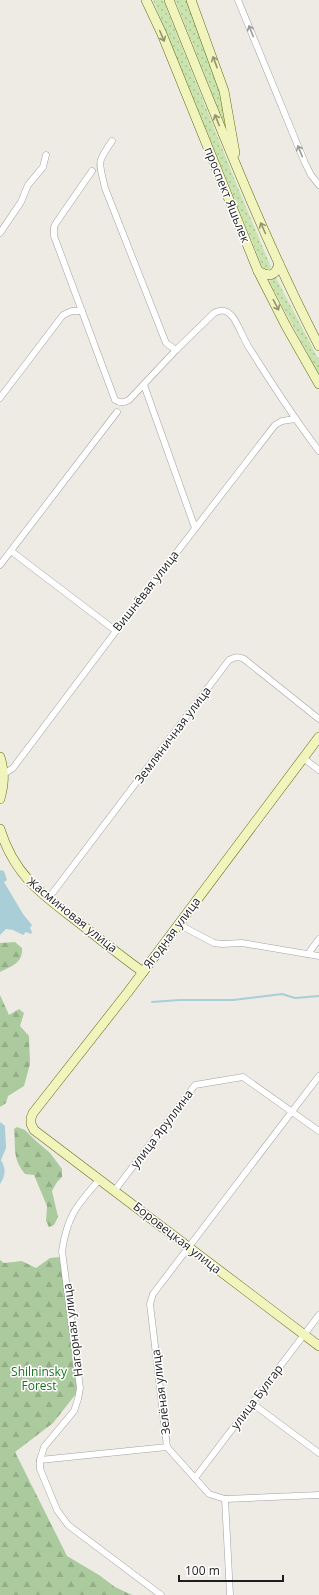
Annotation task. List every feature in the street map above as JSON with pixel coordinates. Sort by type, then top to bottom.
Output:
[{"type":"street","name":"проспект Яшьлек","points":[[146,0],[162,34],[258,270],[286,326],[319,384]]},
{"type":"street","name":"проспект Яшьлек","points":[[169,0],[237,169],[289,288],[319,346]]},
{"type":"street","points":[[191,0],[224,91],[237,169]]},
{"type":"street","points":[[238,0],[305,163],[311,175],[319,184]]},
{"type":"street","points":[[112,141],[100,158],[99,163],[105,188],[166,343],[176,350]]},
{"type":"street","points":[[0,233],[21,202],[28,185],[42,167],[46,155]]},
{"type":"street","points":[[92,171],[56,223],[54,236],[115,400],[118,402],[129,400],[176,350],[214,313],[220,310],[226,311],[232,316],[244,340],[295,419],[319,451]]},
{"type":"street","points":[[258,270],[266,275],[273,274],[277,271],[279,264]]},
{"type":"street","points":[[0,398],[63,314],[72,311],[82,311]]},
{"type":"street","points":[[144,385],[195,528]]},
{"type":"street","points":[[0,565],[117,412]]},
{"type":"street","name":"Вишнёвая улица","points":[[4,774],[13,768],[116,630],[275,425],[282,421],[295,419]]},
{"type":"street","points":[[11,551],[116,630]]},
{"type":"street","name":"Земляничная улица","points":[[48,899],[229,660],[239,656],[244,659],[319,719]]},
{"type":"street","name":"Ягодная улица","points":[[34,1130],[31,1124],[33,1113],[143,972],[319,737]]},
{"type":"street","points":[[0,757],[4,774],[4,783],[0,799]]},
{"type":"street","points":[[303,758],[319,770]]},
{"type":"street","name":"Жасминовая улица","points":[[0,830],[8,851],[26,879],[48,899],[143,972]]},
{"type":"street","points":[[178,924],[214,943],[242,943],[319,956]]},
{"type":"street","points":[[308,954],[319,938]]},
{"type":"street","name":"Зелёная улица","points":[[319,1076],[151,1298],[167,1447],[209,1494],[225,1499],[319,1495]]},
{"type":"street","name":"улица Яруллина","points":[[116,1190],[195,1085],[243,1077],[319,1131]]},
{"type":"street","name":"Боровецкая улица","points":[[34,1130],[116,1190],[319,1346]]},
{"type":"street","name":"Нагорная улица","points":[[40,1460],[44,1447],[74,1411],[78,1399],[80,1388],[62,1251],[64,1236],[72,1213],[100,1179]]},
{"type":"street","name":"улица Булгар","points":[[195,1478],[253,1404],[319,1315]]},
{"type":"street","points":[[253,1404],[319,1453]]},
{"type":"street","points":[[160,1595],[62,1519],[40,1469],[40,1460],[167,1447]]},
{"type":"street","points":[[225,1499],[230,1595]]},
{"type":"green space","points":[[153,0],[163,0],[164,2],[271,267],[270,269],[264,269],[262,266]]},
{"type":"green space","points":[[175,0],[187,0],[220,92],[227,130]]},
{"type":"green space","points":[[276,278],[319,360],[319,375],[269,281]]},
{"type":"green space","points":[[15,942],[22,948],[19,961],[0,972],[0,943]]},
{"type":"green space","points":[[0,995],[9,1015],[19,1009],[24,1013],[20,1026],[29,1036],[30,1064],[24,1086],[8,1096],[6,1103],[0,1107]]},
{"type":"green space","points":[[17,1127],[25,1130],[50,1153],[62,1169],[62,1177],[52,1191],[58,1217],[54,1225],[49,1227],[46,1221],[47,1206],[34,1175],[25,1174],[16,1158],[14,1129]]},
{"type":"green space","name":"Shilninsky Forest","points":[[61,1257],[79,1390],[53,1423],[15,1452],[67,1556],[99,1575],[115,1587],[132,1595],[0,1595],[0,1260],[4,1263],[22,1261],[36,1268],[50,1258]]},
{"type":"water","points":[[0,870],[4,871],[7,880],[4,882],[23,914],[32,925],[30,928],[32,932],[31,934],[26,932],[23,935],[13,930],[6,929],[0,935]]},
{"type":"water","points":[[0,1122],[5,1126],[6,1148],[1,1160],[5,1172],[0,1184]]},
{"type":"waterway","points":[[152,1002],[179,1000],[233,1000],[282,994],[295,998],[319,996]]}]
